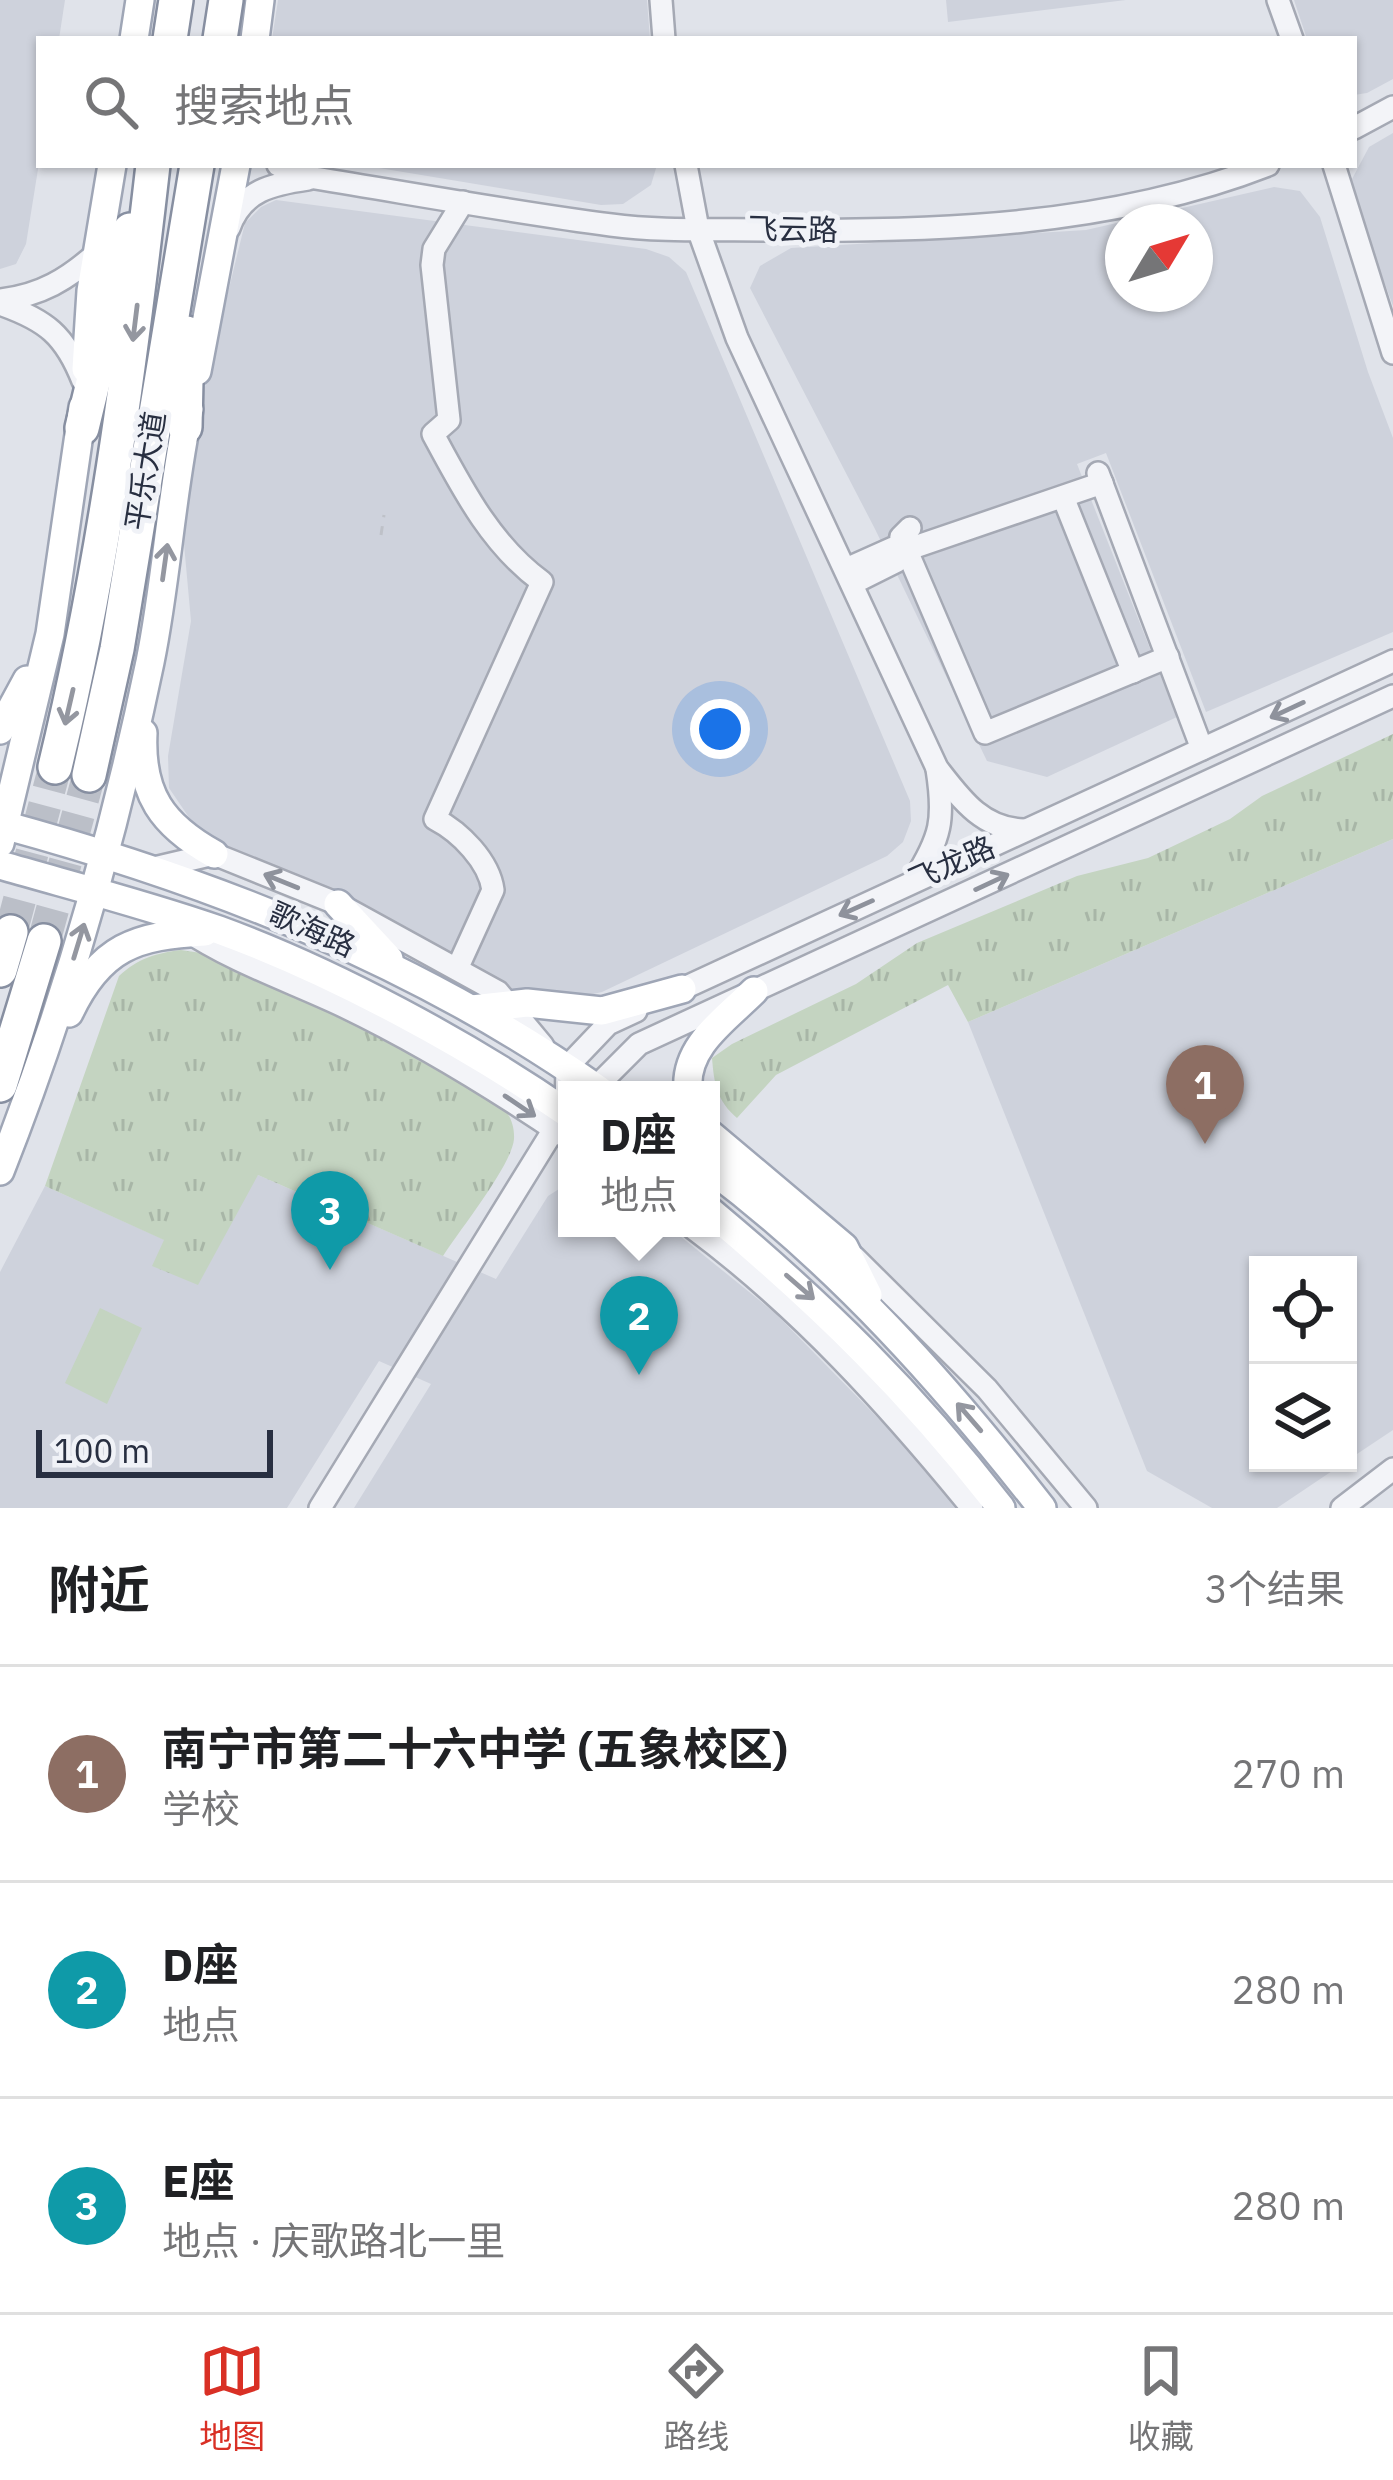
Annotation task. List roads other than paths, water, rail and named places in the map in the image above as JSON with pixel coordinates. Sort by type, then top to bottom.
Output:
[{"type":"highway","points":[[169,36],[172,0]]},
{"type":"highway","points":[[82,428],[117,277],[150,168]]},
{"type":"highway","name":"平乐大道","points":[[55,767],[85,644],[128,379],[151,168]]},
{"type":"highway","points":[[185,427],[184,354],[194,276],[194,182]]},
{"type":"highway","name":"平乐大道","points":[[89,775],[117,649],[194,182]]},
{"type":"highway","points":[[0,970],[11,932]]},
{"type":"highway","points":[[16,1089],[44,941]]},
{"type":"main road","points":[[134,36],[140,0]]},
{"type":"main road","points":[[255,36],[260,0]]},
{"type":"main road","points":[[1,831],[50,634],[82,428],[98,253],[112,168]]},
{"type":"main road","points":[[0,1171],[16,1089],[94,892],[146,677],[185,427],[225,241],[236,168]]},
{"type":"main road","points":[[0,730],[50,634]]},
{"type":"main road","points":[[146,677],[142,762],[150,791],[175,828],[214,854]]},
{"type":"main road","name":"歌海路","points":[[1,831],[105,851],[243,900],[396,967],[585,1081]]},
{"type":"main road","name":"歌海路","points":[[0,865],[221,931],[379,1003],[511,1075],[558,1116]]},
{"type":"main road","points":[[338,904],[396,967]]},
{"type":"main road","points":[[16,1089],[81,986],[122,946],[221,931]]},
{"type":"main road","points":[[472,1009],[527,1003],[602,1011],[682,989]]},
{"type":"main road","points":[[688,1081],[689,1064],[701,1043],[754,991]]},
{"type":"main road","points":[[720,1143],[844,1247],[881,1320]]},
{"type":"main road","points":[[720,1176],[825,1264],[881,1320],[983,1432],[1042,1508]]},
{"type":"main road","points":[[720,1220],[806,1292],[889,1373],[1001,1508]]},
{"type":"street","points":[[661,0],[664,36]]},
{"type":"street","points":[[1279,0],[1291,36]]},
{"type":"street","points":[[1357,126],[1393,107]]},
{"type":"street","name":"飞云路","points":[[287,168],[315,178],[616,226],[847,231],[989,226],[1146,200],[1258,168]]},
{"type":"street","points":[[687,168],[698,229],[737,338],[937,768],[982,818],[1005,829],[1028,830]]},
{"type":"street","points":[[1335,168],[1393,353]]},
{"type":"street","name":"飞云路","points":[[225,241],[235,212],[248,197],[271,184],[315,178]]},
{"type":"street","points":[[458,969],[493,890],[491,878],[454,829],[434,819],[542,582],[519,566],[501,544],[433,434],[449,420],[434,249],[464,202]]},
{"type":"street","points":[[0,302],[64,280],[98,253]]},
{"type":"street","points":[[0,302],[41,321],[61,338],[85,385]]},
{"type":"street","points":[[850,576],[896,561],[908,539],[1063,497],[1100,478],[1202,749]]},
{"type":"street","points":[[1063,497],[1131,667]]},
{"type":"street","points":[[908,539],[985,733],[1167,653]]},
{"type":"street","name":"飞龙路","points":[[559,1062],[608,1024],[1393,661]]},
{"type":"street","name":"飞龙路","points":[[604,1081],[639,1044],[1393,696]]},
{"type":"street","points":[[913,882],[943,824],[937,768]]},
{"type":"street","points":[[154,868],[214,854],[338,904],[498,992],[559,1062],[561,1081]]},
{"type":"street","points":[[159,911],[211,946],[345,1007],[558,1118]]},
{"type":"street","points":[[320,1508],[558,1131]]},
{"type":"street","points":[[704,1237],[803,1320],[877,1394],[972,1508]]},
{"type":"street","points":[[844,1247],[987,1389],[1086,1508]]},
{"type":"street","points":[[1342,1508],[1393,1469]]},
{"type":"tunnel","points":[[11,932],[55,767]]},
{"type":"tunnel","points":[[44,941],[89,775]]},
{"type":"place","name":"南宁市第二十六中学 (五象校区)","points":[[1205,1144]]},
{"type":"place","name":"E座","points":[[330,1270]]},
{"type":"place","name":"D座","points":[[639,1375]]}]
